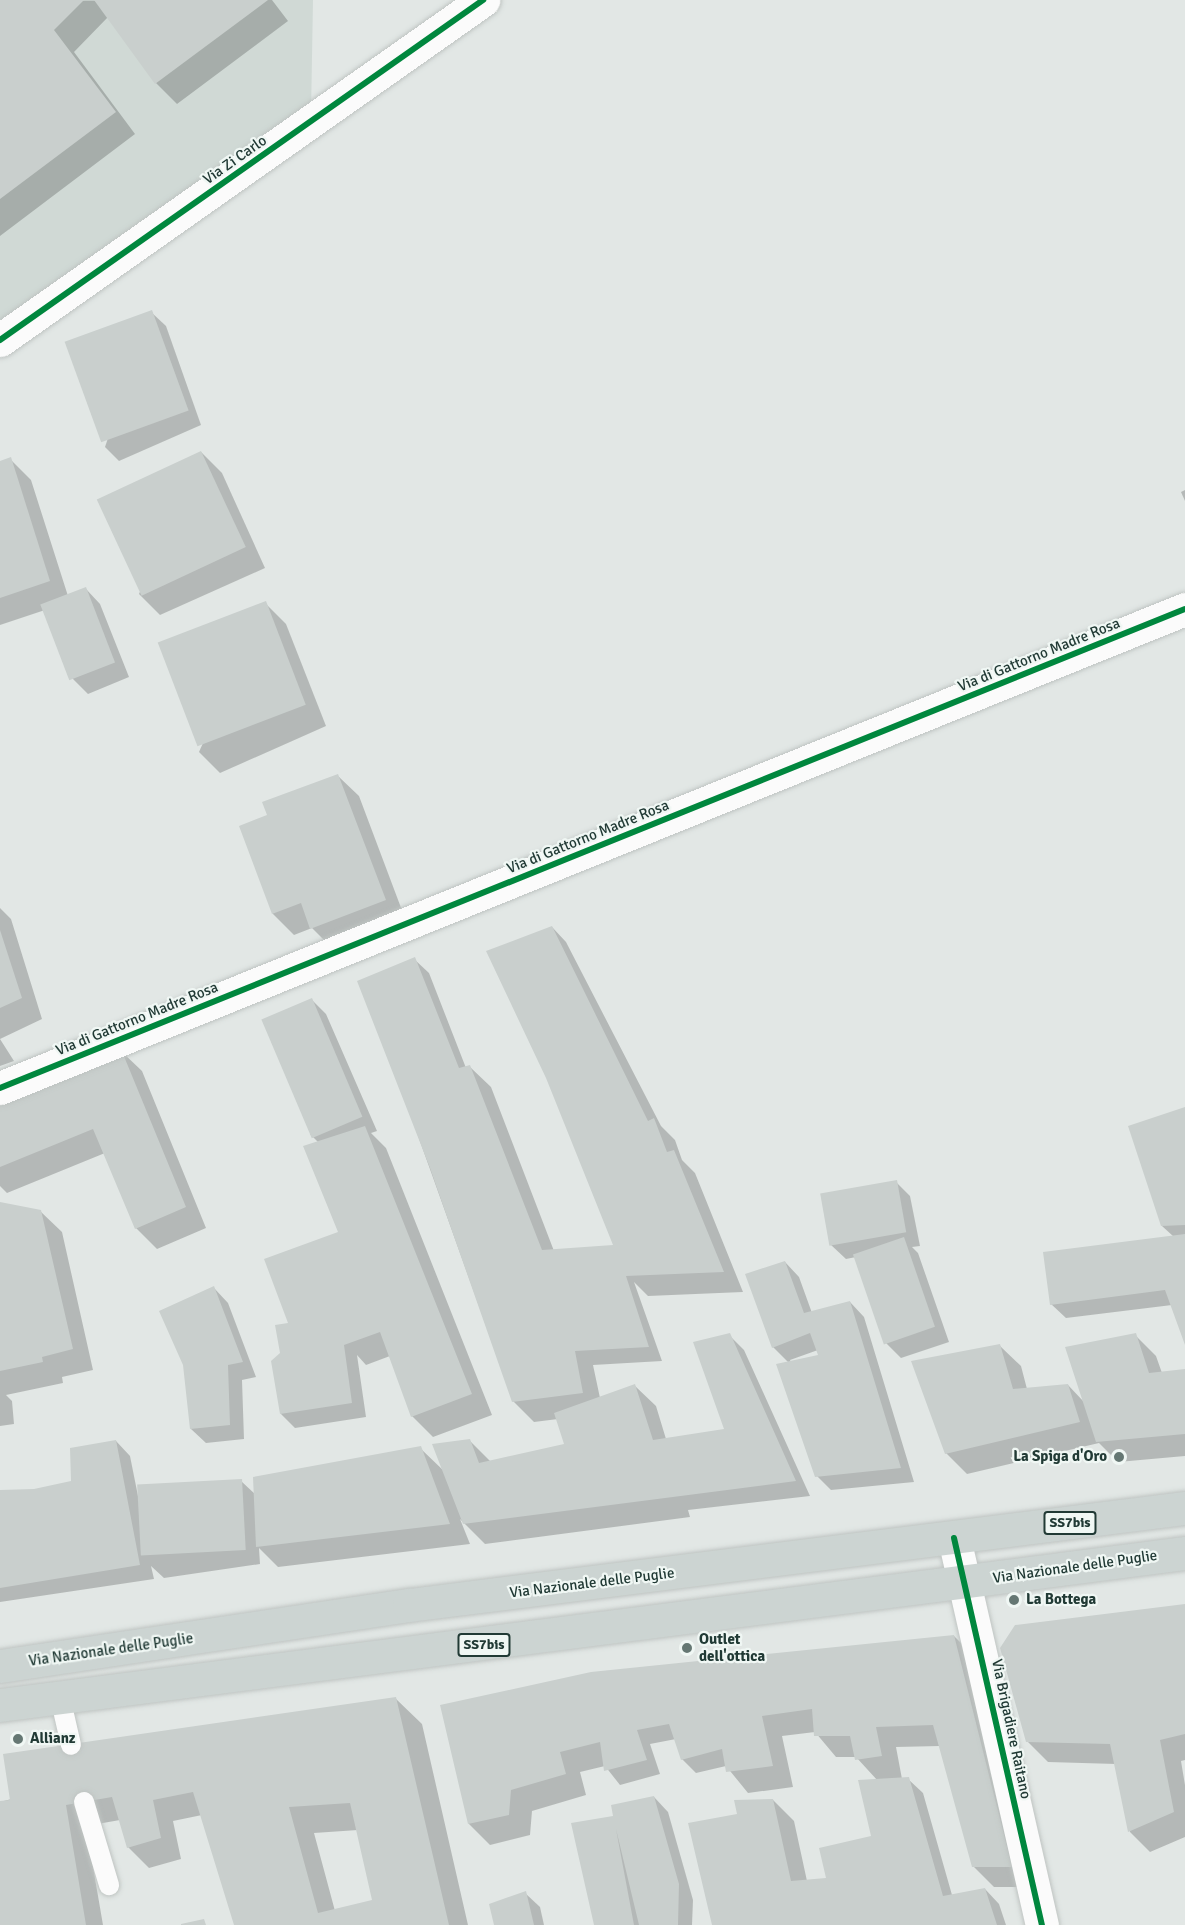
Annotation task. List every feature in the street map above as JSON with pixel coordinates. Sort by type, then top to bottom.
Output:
[{"type":"main road","name":"Via Nazionale delle Puglie","points":[[0,1666],[409,1605],[1185,1508]]},
{"type":"main road","name":"Via Nazionale delle Puglie","points":[[0,1705],[1185,1553]]},
{"type":"street","name":"Via Zi Carlo","points":[[0,340],[483,0]]},
{"type":"street","name":"Via di Gattorno Madre Rosa","points":[[0,1088],[1185,609]]},
{"type":"street","name":"Via Brigadiere Raitano","points":[[954,1538],[967,1581],[1042,1925]]},
{"type":"lane","points":[[60,1697],[71,1745]]},
{"type":"lane","points":[[84,1802],[109,1885]]},
{"type":"shaded area","points":[[0,0],[313,0],[311,113],[0,341]]},
{"type":"building","points":[[0,0],[84,0],[54,30],[116,112],[0,199]]},
{"type":"building","points":[[94,0],[268,0],[155,84]]},
{"type":"building","points":[[152,310],[189,411],[101,442],[65,342]]},
{"type":"building","points":[[201,451],[246,547],[142,596],[97,500]]},
{"type":"building","points":[[11,457],[50,581],[0,598],[0,461]]},
{"type":"building","points":[[86,587],[115,663],[69,680],[40,605]]},
{"type":"building","points":[[266,601],[306,705],[197,746],[158,643]]},
{"type":"building","points":[[338,774],[386,900],[310,929],[301,903],[272,914],[239,826],[267,815],[262,802]]},
{"type":"building","points":[[552,926],[648,1121],[654,1118],[667,1152],[674,1150],[724,1272],[626,1276],[649,1347],[575,1351],[583,1393],[512,1402],[430,1168],[357,981],[415,957],[459,1068],[470,1065],[542,1250],[613,1245],[546,1078],[486,951]]},
{"type":"building","points":[[0,930],[22,998],[0,1008]]},
{"type":"building","points":[[312,998],[362,1117],[312,1138],[261,1019]]},
{"type":"building","points":[[121,1049],[186,1207],[135,1229],[93,1129],[0,1167],[0,1098]]},
{"type":"building","points":[[1185,1107],[1185,1225],[1161,1226],[1128,1126]]},
{"type":"building","points":[[365,1126],[472,1394],[411,1417],[380,1332],[344,1345],[352,1403],[280,1414],[271,1361],[280,1353],[275,1325],[288,1323],[264,1259],[338,1232],[303,1146]]},
{"type":"building","points":[[897,1180],[906,1232],[829,1246],[820,1194]]},
{"type":"building","points":[[0,1202],[41,1210],[73,1349],[42,1357],[43,1362],[0,1371]]},
{"type":"building","points":[[1185,1234],[1185,1345],[1165,1290],[1050,1305],[1043,1252]]},
{"type":"building","points":[[904,1237],[935,1327],[884,1344],[853,1255]]},
{"type":"building","points":[[785,1261],[804,1313],[850,1301],[901,1468],[815,1477],[776,1364],[818,1355],[810,1333],[772,1348],[745,1274]]},
{"type":"building","points":[[214,1286],[243,1362],[228,1365],[230,1425],[190,1429],[183,1365],[159,1311]]},
{"type":"building","points":[[730,1333],[796,1481],[463,1524],[432,1444],[470,1439],[479,1463],[564,1444],[554,1413],[635,1384],[653,1440],[724,1429],[693,1342]]},
{"type":"building","points":[[1136,1333],[1149,1373],[1185,1369],[1185,1434],[1096,1442],[1065,1347]]},
{"type":"building","points":[[1000,1344],[1013,1389],[1068,1384],[1080,1422],[945,1454],[911,1361]]},
{"type":"building","points":[[116,1440],[140,1565],[0,1588],[0,1490],[34,1489],[71,1481],[70,1448]]},
{"type":"building","points":[[421,1446],[450,1524],[256,1547],[253,1477]]},
{"type":"building","points":[[242,1479],[246,1550],[141,1555],[137,1484]]},
{"type":"building","points":[[1185,1604],[1185,1734],[1160,1740],[1174,1812],[1128,1832],[1110,1744],[1026,1742],[1000,1648],[1015,1625]]},
{"type":"building","points":[[954,1635],[1012,1867],[972,1867],[933,1725],[876,1727],[882,1756],[855,1760],[850,1736],[814,1736],[812,1709],[762,1716],[773,1766],[726,1772],[722,1749],[681,1760],[669,1724],[637,1730],[647,1760],[604,1771],[600,1742],[560,1752],[566,1774],[511,1790],[509,1815],[468,1824],[440,1705],[591,1672]]},
{"type":"building","points":[[396,1697],[449,1925],[234,1925],[193,1792],[153,1800],[161,1838],[127,1848],[112,1797],[66,1805],[86,1925],[0,1925],[0,1801],[10,1800],[3,1754]],"holes":[[[350,1803],[372,1900],[318,1913],[289,1807]]]},
{"type":"building","points":[[909,1777],[943,1896],[985,1888],[997,1925],[712,1925],[688,1823],[737,1814],[734,1800],[773,1799],[791,1881],[826,1878],[819,1848],[871,1836],[858,1780]]},
{"type":"building","points":[[654,1796],[679,1884],[678,1925],[639,1925],[616,1829],[634,1925],[594,1925],[571,1823],[613,1816],[611,1805]]},
{"type":"building","points":[[526,1891],[534,1925],[494,1925],[489,1904]]},
{"type":"building","points":[[204,1919],[206,1925],[181,1925],[181,1924]]},
{"type":"cycle path","points":[[0,340],[483,0]]},
{"type":"cycle path","points":[[0,1088],[1185,609]]},
{"type":"cycle path","points":[[954,1538],[1042,1925]]},
{"type":"place","name":"La Spiga d'Oro","points":[[1119,1457]]},
{"type":"place","name":"La Bottega","points":[[1014,1600]]},
{"type":"place","name":"Outlet dell'ottica","points":[[687,1648]]},
{"type":"place","name":"Allianz","points":[[18,1739]]}]
